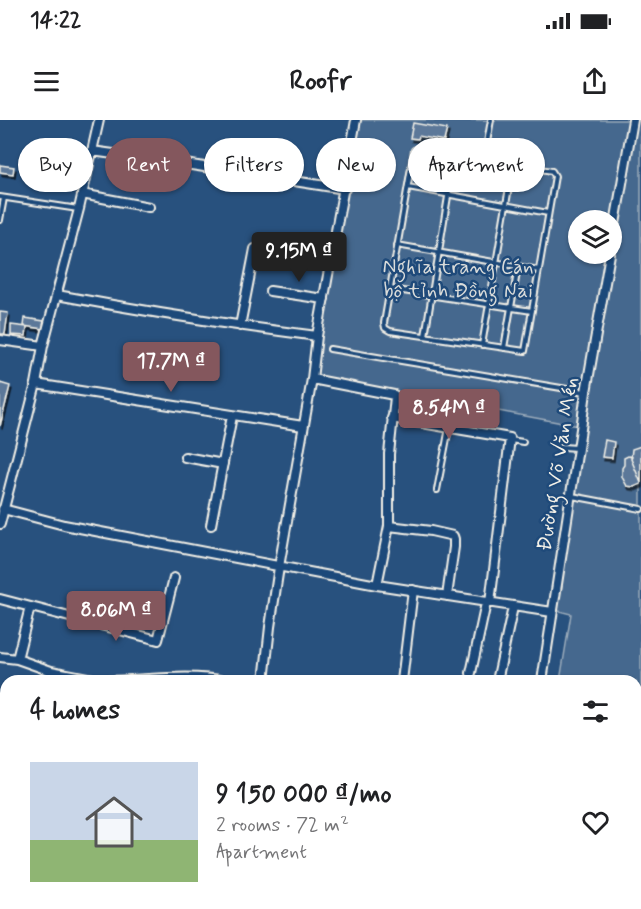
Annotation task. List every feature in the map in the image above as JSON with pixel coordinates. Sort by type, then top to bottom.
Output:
[{"type":"street","points":[[93,147],[99,120]]},
{"type":"street","points":[[353,138],[356,120]]},
{"type":"street","points":[[617,210],[633,120]]},
{"type":"street","points":[[93,151],[316,184]]},
{"type":"street","points":[[265,675],[279,567],[312,379],[317,336],[344,192]]},
{"type":"street","points":[[0,524],[82,194],[149,207]]},
{"type":"street","points":[[240,326],[255,249]]},
{"type":"street","name":"Đường Võ Văn Mén","points":[[543,675],[586,392],[608,264]]},
{"type":"street","points":[[270,291],[324,299]]},
{"type":"street","points":[[57,295],[240,326],[317,336]]},
{"type":"street","points":[[0,340],[43,346]]},
{"type":"street","points":[[312,379],[395,397],[389,454],[389,526],[377,585]]},
{"type":"street","points":[[36,384],[303,426]]},
{"type":"street","points":[[211,525],[232,416]]},
{"type":"street","points":[[392,418],[510,438],[488,603],[471,674]]},
{"type":"street","points":[[185,457],[223,464]]},
{"type":"street","points":[[3,509],[64,525],[279,567],[377,585],[552,612]]},
{"type":"street","points":[[389,526],[453,536],[454,546],[447,596]]},
{"type":"street","points":[[0,599],[158,639],[174,578]]},
{"type":"street","points":[[403,675],[413,590]]},
{"type":"street","points":[[17,659],[30,607]]},
{"type":"street","points":[[498,675],[513,607]]},
{"type":"street","points":[[0,657],[17,659],[51,671],[72,675]]},
{"type":"lane","points":[[488,138],[491,120]]},
{"type":"lane","points":[[408,187],[385,328],[390,331],[525,351],[555,176],[552,171],[545,170]]},
{"type":"lane","points":[[437,192],[548,213]]},
{"type":"lane","points":[[482,345],[508,192]]},
{"type":"lane","points":[[425,336],[448,194]]},
{"type":"lane","points":[[0,220],[2,197],[79,209]]},
{"type":"lane","points":[[398,245],[539,270]]},
{"type":"lane","points":[[504,348],[518,267]]},
{"type":"lane","points":[[390,289],[532,311]]},
{"type":"lane","points":[[330,349],[586,392]]},
{"type":"lane","points":[[437,490],[449,427]]},
{"type":"lane","points":[[510,440],[523,442]]},
{"type":"lane","points":[[563,447],[578,448]]},
{"type":"lane","points":[[571,496],[641,509]]},
{"type":"green space","name":"Nghĩa trang Cán bộ tỉnh Đồng Nai","points":[[359,120],[631,120],[614,210],[568,210],[568,264],[605,264],[579,426],[314,377],[346,192],[396,192],[396,138],[356,138]]},
{"type":"green space","points":[[636,120],[641,120],[641,675],[561,675],[571,614],[555,610],[611,264],[622,264],[620,210]]},
{"type":"building","points":[[413,123],[447,129],[445,138],[419,136],[418,138],[410,138]]},
{"type":"building","points":[[0,165],[14,167],[13,174],[0,172]]},
{"type":"building","points":[[0,312],[8,313],[5,334],[0,334]]},
{"type":"building","points":[[25,318],[44,321],[43,329],[24,326]]},
{"type":"building","points":[[11,325],[27,327],[26,336],[11,335]]},
{"type":"building","points":[[0,383],[10,386],[0,426]]},
{"type":"building","points":[[605,440],[614,442],[612,458],[602,457]]},
{"type":"building","points":[[641,446],[641,483],[631,459],[632,449]]},
{"type":"building","points":[[632,457],[641,483],[634,487],[627,486],[622,477],[624,458]]}]
